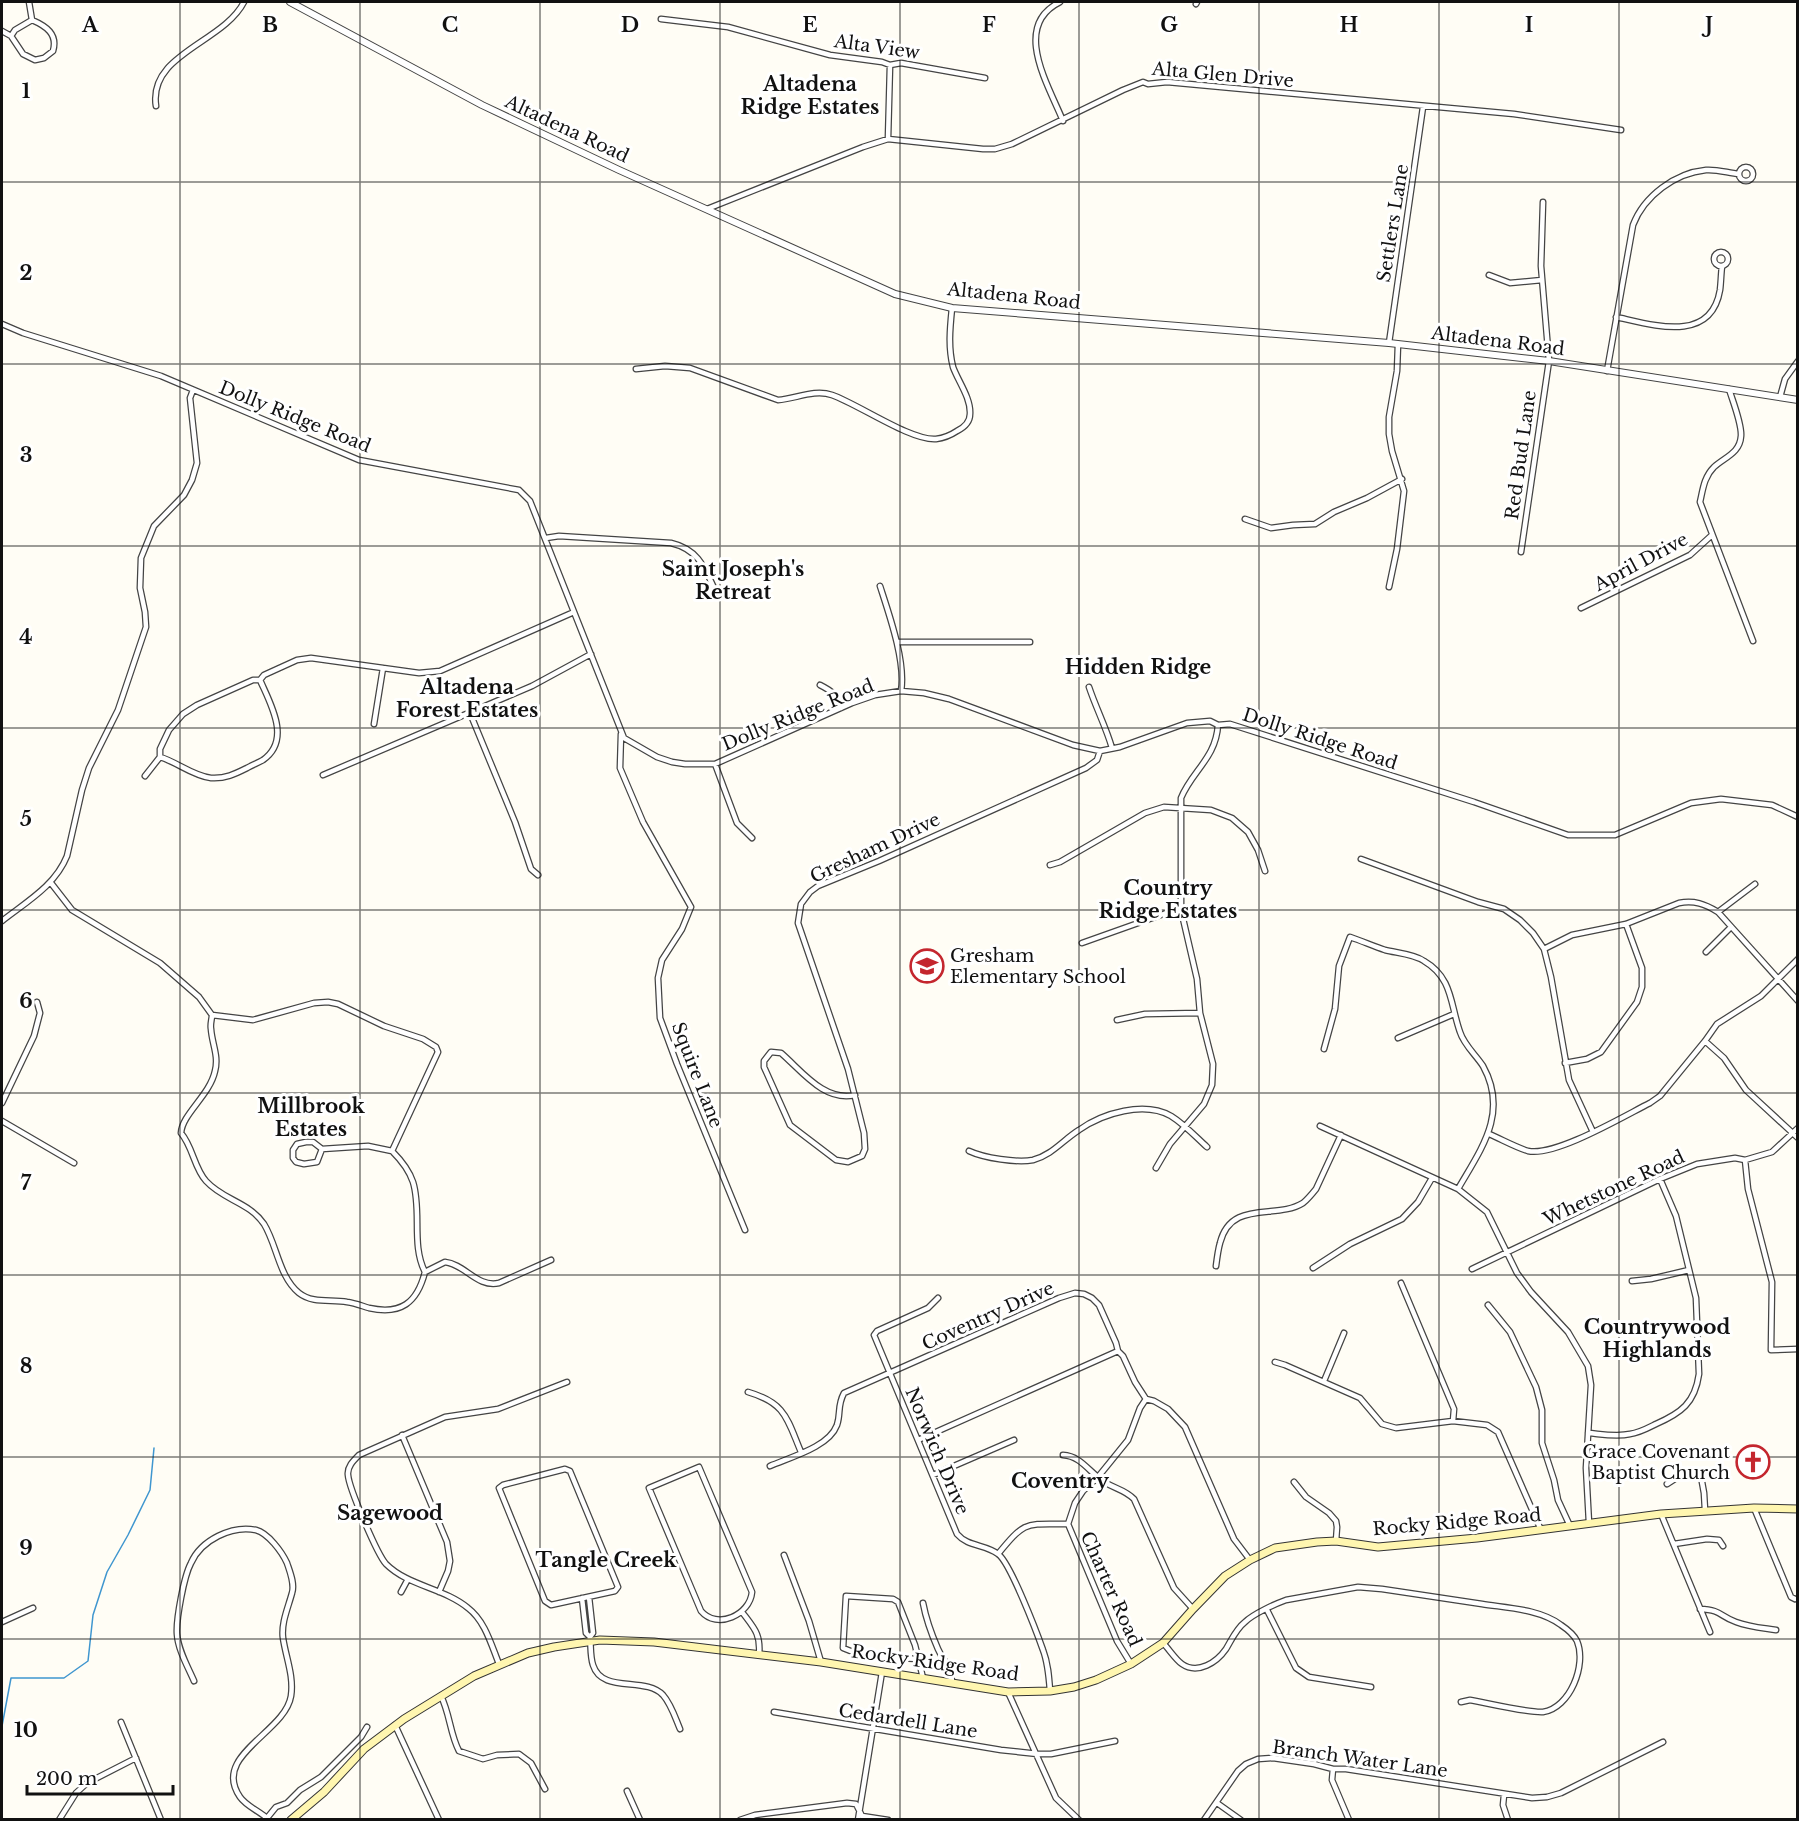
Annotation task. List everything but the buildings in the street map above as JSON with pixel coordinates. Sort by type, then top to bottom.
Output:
[{"type":"main road","name":"Rocky Ridge Road","points":[[291,1820],[324,1792],[364,1749],[395,1725],[470,1677],[528,1653],[590,1639],[654,1642],[821,1662],[1008,1692],[1050,1690],[1074,1687],[1096,1680],[1131,1664],[1163,1643],[1225,1576],[1275,1548],[1336,1541],[1378,1547],[1704,1510],[1797,1509]]},
{"type":"street","points":[[29,2],[32,20]]},
{"type":"street","points":[[156,106],[154,94],[157,81],[164,71],[172,62],[227,24],[244,2]]},
{"type":"street","name":"Altadena Road","points":[[290,2],[482,105],[706,210],[895,294],[952,308],[1398,344],[1549,362],[1797,400]]},
{"type":"street","points":[[1060,2],[1053,5],[1043,15],[1034,41],[1036,56],[1063,121]]},
{"type":"street","name":"Alta View","points":[[661,19],[728,27],[830,55],[890,65],[901,63],[986,78]]},
{"type":"street","points":[[2,32],[11,36],[23,54],[35,60],[49,55],[54,46],[51,32],[45,26],[32,20]]},
{"type":"street","points":[[11,36],[15,30],[32,20]]},
{"type":"street","points":[[888,139],[890,65]]},
{"type":"street","name":"Alta Glen Drive","points":[[706,210],[888,139],[995,149],[1012,144],[1063,121],[1143,82],[1148,84],[1167,82],[1514,114],[1621,130]]},
{"type":"street","name":"Settlers Lane","points":[[1389,343],[1424,107]]},
{"type":"street","points":[[1607,371],[1633,225],[1638,210],[1652,195],[1672,181],[1693,172],[1708,170],[1739,174]]},
{"type":"street","name":"Red Bud Lane","points":[[1521,552],[1549,362],[1542,280],[1543,202]]},
{"type":"street","points":[[1616,316],[1668,326],[1684,327],[1696,323],[1707,317],[1715,306],[1720,291],[1722,266]]},
{"type":"street","points":[[1489,275],[1510,283],[1542,280]]},
{"type":"street","points":[[636,369],[665,366],[690,368],[778,399],[791,399],[811,393],[830,394],[917,436],[935,439],[950,436],[963,428],[970,417],[970,410],[954,367],[950,348],[952,308]]},
{"type":"street","name":"Dolly Ridge Road","points":[[2,324],[23,333],[161,376],[359,460],[519,490],[530,501],[546,538],[624,738],[657,757],[685,764],[715,764],[875,694],[901,691],[949,699],[1073,745],[1100,751],[1120,747],[1187,723],[1210,722],[1218,725],[1227,723],[1474,802],[1568,835],[1615,836],[1691,803],[1721,800],[1772,804],[1797,817]]},
{"type":"street","points":[[1389,587],[1404,506],[1402,479],[1392,451],[1389,434],[1398,344]]},
{"type":"street","points":[[1780,397],[1785,380],[1797,361]]},
{"type":"street","points":[[2,921],[51,883],[63,867],[67,856],[88,768],[118,710],[146,627],[140,588],[141,558],[154,526],[184,495],[197,463],[190,398],[193,390]]},
{"type":"street","points":[[1729,390],[1742,434],[1735,453],[1713,468],[1704,482],[1700,502],[1753,640]]},
{"type":"street","points":[[1245,519],[1271,528],[1315,524],[1334,512],[1367,498],[1402,479]]},
{"type":"street","name":"April Drive","points":[[1581,608],[1690,555],[1712,536]]},
{"type":"street","points":[[546,538],[568,537],[671,543],[682,546],[695,554],[714,588]]},
{"type":"street","points":[[880,586],[897,642],[901,691]]},
{"type":"street","points":[[260,680],[264,675],[297,660],[311,658],[419,673],[440,670],[574,612]]},
{"type":"street","points":[[897,642],[1030,642]]},
{"type":"street","points":[[323,776],[532,686],[591,654]]},
{"type":"street","points":[[374,724],[383,668]]},
{"type":"street","points":[[145,776],[160,757],[160,749],[169,730],[183,714],[253,680],[260,680]]},
{"type":"street","points":[[160,757],[211,778],[229,777],[264,759],[273,750],[278,728],[275,713],[260,680]]},
{"type":"street","points":[[820,686],[832,691],[838,698],[841,708]]},
{"type":"street","points":[[1089,687],[1112,748]]},
{"type":"street","points":[[470,713],[515,822],[531,869],[538,875]]},
{"type":"street","points":[[1156,1168],[1170,1144],[1204,1104],[1212,1085],[1213,1064],[1200,1013],[1197,979],[1181,910],[1181,798],[1185,788],[1212,750],[1218,734],[1218,725]]},
{"type":"street","name":"Squire Lane","points":[[621,731],[620,768],[643,822],[691,907],[682,929],[662,960],[658,978],[660,1018],[676,1064],[745,1230]]},
{"type":"street","name":"Gresham Drive","points":[[855,1095],[846,1097],[829,1094],[781,1053],[771,1052],[764,1061],[764,1067],[790,1125],[836,1160],[848,1162],[862,1156],[865,1149],[864,1133],[855,1095],[839,1040],[801,937],[798,913],[805,897],[818,886],[1086,768],[1097,759],[1100,751]]},
{"type":"street","points":[[715,764],[737,823],[752,838]]},
{"type":"street","points":[[1050,865],[1060,862],[1145,813],[1164,807],[1211,810],[1232,818],[1248,832],[1258,850],[1264,871]]},
{"type":"street","points":[[1361,860],[1478,902],[1504,909],[1533,933],[1544,949],[1551,976],[1564,1063],[1569,1080],[1593,1132]]},
{"type":"street","points":[[51,883],[72,910],[160,963],[199,997],[212,1014],[211,1029],[217,1055],[215,1072],[207,1092],[182,1125],[181,1133],[206,1182],[217,1191],[243,1204],[261,1220],[290,1283],[303,1296],[318,1301],[348,1302],[389,1311],[405,1306],[416,1295],[425,1272],[445,1262],[454,1263],[472,1278],[490,1285],[551,1260]]},
{"type":"street","points":[[1718,912],[1755,884]]},
{"type":"street","points":[[1544,949],[1572,935],[1626,924],[1687,902],[1704,904],[1718,912],[1797,1001]]},
{"type":"street","points":[[1082,944],[1172,910],[1181,910]]},
{"type":"street","points":[[1564,1063],[1587,1059],[1606,1047],[1637,1002],[1642,987],[1641,968],[1626,924]]},
{"type":"street","points":[[1706,952],[1731,927]]},
{"type":"street","points":[[1324,1049],[1335,1009],[1339,966],[1350,937],[1423,960],[1439,972],[1450,992],[1461,1035],[1483,1066],[1491,1083],[1495,1108],[1489,1134],[1458,1189]]},
{"type":"street","points":[[1489,1134],[1528,1150],[1540,1152],[1593,1132],[1650,1103],[1660,1096],[1706,1041],[1717,1024],[1761,996],[1797,959]]},
{"type":"street","points":[[2,1103],[34,1036],[40,1013],[36,1002]]},
{"type":"street","points":[[212,1014],[253,1020],[314,1003],[328,1002],[338,1004],[384,1026],[423,1039],[436,1047],[438,1052],[392,1151]]},
{"type":"street","points":[[1117,1020],[1145,1014],[1200,1013]]},
{"type":"street","points":[[1398,1038],[1454,1014]]},
{"type":"street","points":[[1706,1041],[1724,1058],[1746,1090],[1795,1136]]},
{"type":"street","points":[[969,1151],[977,1155],[1018,1161],[1033,1160],[1053,1151],[1079,1130],[1095,1121],[1126,1111],[1160,1111],[1172,1117],[1207,1146]]},
{"type":"street","points":[[2,1120],[74,1163]]},
{"type":"street","points":[[1320,1126],[1458,1189],[1487,1212],[1526,1286],[1568,1332],[1588,1366],[1591,1385],[1586,1482],[1589,1523]]},
{"type":"street","name":"Whetstone Road","points":[[1472,1269],[1660,1179],[1697,1164],[1735,1158],[1745,1160],[1772,1152],[1795,1136],[1797,1128]]},
{"type":"street","points":[[1216,1266],[1220,1242],[1231,1223],[1250,1212],[1291,1207],[1311,1196],[1341,1135]]},
{"type":"street","points":[[322,1149],[317,1161],[312,1164],[296,1162],[292,1158],[297,1144],[312,1142],[322,1149],[368,1146],[392,1151],[405,1166],[413,1182],[419,1257],[425,1272]]},
{"type":"street","points":[[1745,1160],[1748,1189],[1772,1282],[1771,1350],[1797,1349]]},
{"type":"street","points":[[1313,1268],[1350,1244],[1402,1219],[1418,1202],[1432,1178]]},
{"type":"street","points":[[1588,1433],[1619,1435],[1639,1432],[1681,1411],[1693,1397],[1699,1374],[1696,1298],[1676,1216],[1660,1179]]},
{"type":"street","points":[[1632,1281],[1651,1280],[1689,1270]]},
{"type":"street","points":[[1401,1283],[1454,1409],[1453,1421]]},
{"type":"street","name":"Coventry Drive","points":[[770,1466],[822,1444],[837,1424],[838,1403],[844,1394],[1059,1298],[1075,1293],[1092,1298],[1099,1305],[1118,1351],[1146,1399]]},
{"type":"street","name":"Norwich Drive","points":[[938,1298],[928,1308],[877,1331],[874,1335],[957,1534],[961,1539],[998,1554]]},
{"type":"street","points":[[1488,1305],[1510,1332],[1536,1387],[1542,1410],[1542,1443],[1558,1500],[1570,1526]]},
{"type":"street","points":[[1324,1381],[1344,1333]]},
{"type":"street","points":[[918,1440],[1118,1351]]},
{"type":"street","points":[[1275,1362],[1360,1398],[1382,1424],[1396,1428],[1453,1421],[1487,1425],[1498,1432],[1541,1530]]},
{"type":"street","points":[[500,1664],[478,1617],[467,1607],[408,1579],[386,1564],[351,1488],[347,1473],[351,1463],[358,1455],[445,1417],[498,1409],[567,1382]]},
{"type":"street","points":[[748,1392],[766,1397],[776,1404],[785,1416],[801,1452]]},
{"type":"street","points":[[1050,1690],[1048,1666],[1043,1650],[1008,1567],[998,1554],[1023,1527],[1030,1524],[1068,1524],[1075,1503],[1083,1491],[1098,1477],[1128,1440],[1140,1408],[1146,1399],[1168,1409],[1185,1427],[1234,1539],[1250,1560]]},
{"type":"street","points":[[402,1435],[447,1542],[450,1562],[439,1592]]},
{"type":"street","points":[[933,1475],[1014,1440]]},
{"type":"street","points":[[1063,1455],[1077,1459],[1104,1482],[1126,1491],[1134,1499],[1174,1588],[1193,1609]]},
{"type":"street","points":[[699,1467],[749,1584],[751,1598],[742,1612],[718,1620],[708,1618],[701,1611],[649,1488],[699,1467]]},
{"type":"street","points":[[565,1469],[570,1471],[618,1587],[615,1591],[589,1597],[551,1605],[547,1603],[499,1491],[500,1486],[565,1469]]},
{"type":"street","points":[[1667,1484],[1684,1473],[1700,1471],[1704,1510]]},
{"type":"street","points":[[1294,1482],[1306,1497],[1329,1513],[1336,1521],[1336,1541]]},
{"type":"street","points":[[1754,1508],[1791,1597],[1795,1599]]},
{"type":"street","points":[[1661,1514],[1710,1632]]},
{"type":"street","name":"Charter Road","points":[[1068,1524],[1115,1635],[1131,1664]]},
{"type":"street","points":[[194,1681],[182,1654],[177,1635],[181,1604],[191,1562],[210,1540],[234,1530],[255,1530],[263,1533],[284,1556],[292,1579],[293,1590],[283,1629],[292,1678],[291,1698],[277,1724],[240,1756],[234,1777],[239,1796],[247,1805],[268,1819],[276,1807],[287,1803],[300,1790],[321,1776],[361,1737],[367,1727]]},
{"type":"street","points":[[1674,1544],[1707,1539],[1719,1540],[1723,1546]]},
{"type":"street","points":[[784,1555],[800,1595],[821,1662]]},
{"type":"street","points":[[401,1592],[408,1579]]},
{"type":"street","points":[[1163,1643],[1182,1664],[1197,1669],[1215,1661],[1243,1623],[1258,1612],[1286,1600],[1358,1587],[1524,1611],[1561,1624],[1576,1640],[1580,1657],[1576,1676],[1566,1697],[1552,1709],[1541,1712],[1470,1700],[1461,1702]]},
{"type":"street","points":[[918,1659],[863,1656],[843,1648],[846,1596],[893,1599],[898,1602],[910,1627],[918,1659],[922,1678]]},
{"type":"street","points":[[589,1597],[593,1633],[590,1639]]},
{"type":"street","points":[[582,1598],[593,1665],[599,1675],[609,1681],[645,1686],[657,1691],[670,1705],[680,1729]]},
{"type":"street","points":[[923,1603],[928,1625],[939,1652],[952,1673],[952,1683]]},
{"type":"street","points":[[2,1622],[33,1608]]},
{"type":"street","points":[[1700,1609],[1714,1610],[1742,1624],[1776,1630]]},
{"type":"street","points":[[1267,1610],[1296,1668],[1309,1677],[1371,1687]]},
{"type":"street","points":[[742,1612],[759,1636],[761,1642],[759,1655]]},
{"type":"street","points":[[584,1620],[591,1619]]},
{"type":"street","points":[[858,1820],[882,1672]]},
{"type":"street","points":[[1008,1692],[1056,1798],[1078,1820]]},
{"type":"street","points":[[441,1696],[450,1721],[453,1740],[459,1751],[483,1759],[497,1755],[519,1754],[531,1763],[545,1789]]},
{"type":"street","name":"Cedardell Lane","points":[[774,1712],[1038,1754],[1051,1754],[1114,1741]]},
{"type":"street","points":[[121,1722],[161,1820]]},
{"type":"street","points":[[395,1725],[439,1820]]},
{"type":"street","name":"Branch Water Lane","points":[[1204,1820],[1238,1771],[1246,1764],[1258,1759],[1273,1758],[1532,1798],[1561,1793],[1664,1742]]},
{"type":"street","points":[[59,1820],[76,1793],[87,1783],[136,1758]]},
{"type":"street","points":[[1333,1769],[1332,1780],[1348,1820]]},
{"type":"street","points":[[627,1791],[640,1820]]},
{"type":"street","points":[[1504,1795],[1503,1805],[1508,1820]]},
{"type":"street","points":[[740,1820],[755,1815],[848,1803],[856,1804],[862,1816],[888,1820]]},
{"type":"street","points":[[1217,1803],[1241,1820]]},
{"type":"street","points":[[1066,1820],[1073,1815]]},
{"type":"waterway","points":[[2,1726],[11,1678],[64,1678],[88,1661],[93,1615],[107,1572],[150,1490],[154,1448]]},
{"type":"place","name":"Gresham Elementary School","points":[[927,966]]},
{"type":"place","name":"Grace Covenant Baptist Church","points":[[1753,1462]]},
{"type":"district","name":"Altadena Ridge Estates","points":[[810,96]]},
{"type":"district","name":"Saint Joseph's Retreat","points":[[733,580]]},
{"type":"district","name":"Hidden Ridge","points":[[1138,667]]},
{"type":"district","name":"Altadena Forest Estates","points":[[467,698]]},
{"type":"district","name":"Country Ridge Estates","points":[[1168,900]]},
{"type":"district","name":"Millbrook Estates","points":[[311,1118]]},
{"type":"district","name":"Countrywood Highlands","points":[[1657,1338]]},
{"type":"district","name":"Coventry","points":[[1060,1481]]},
{"type":"district","name":"Sagewood","points":[[390,1513]]},
{"type":"district","name":"Tangle Creek","points":[[606,1560]]}]
